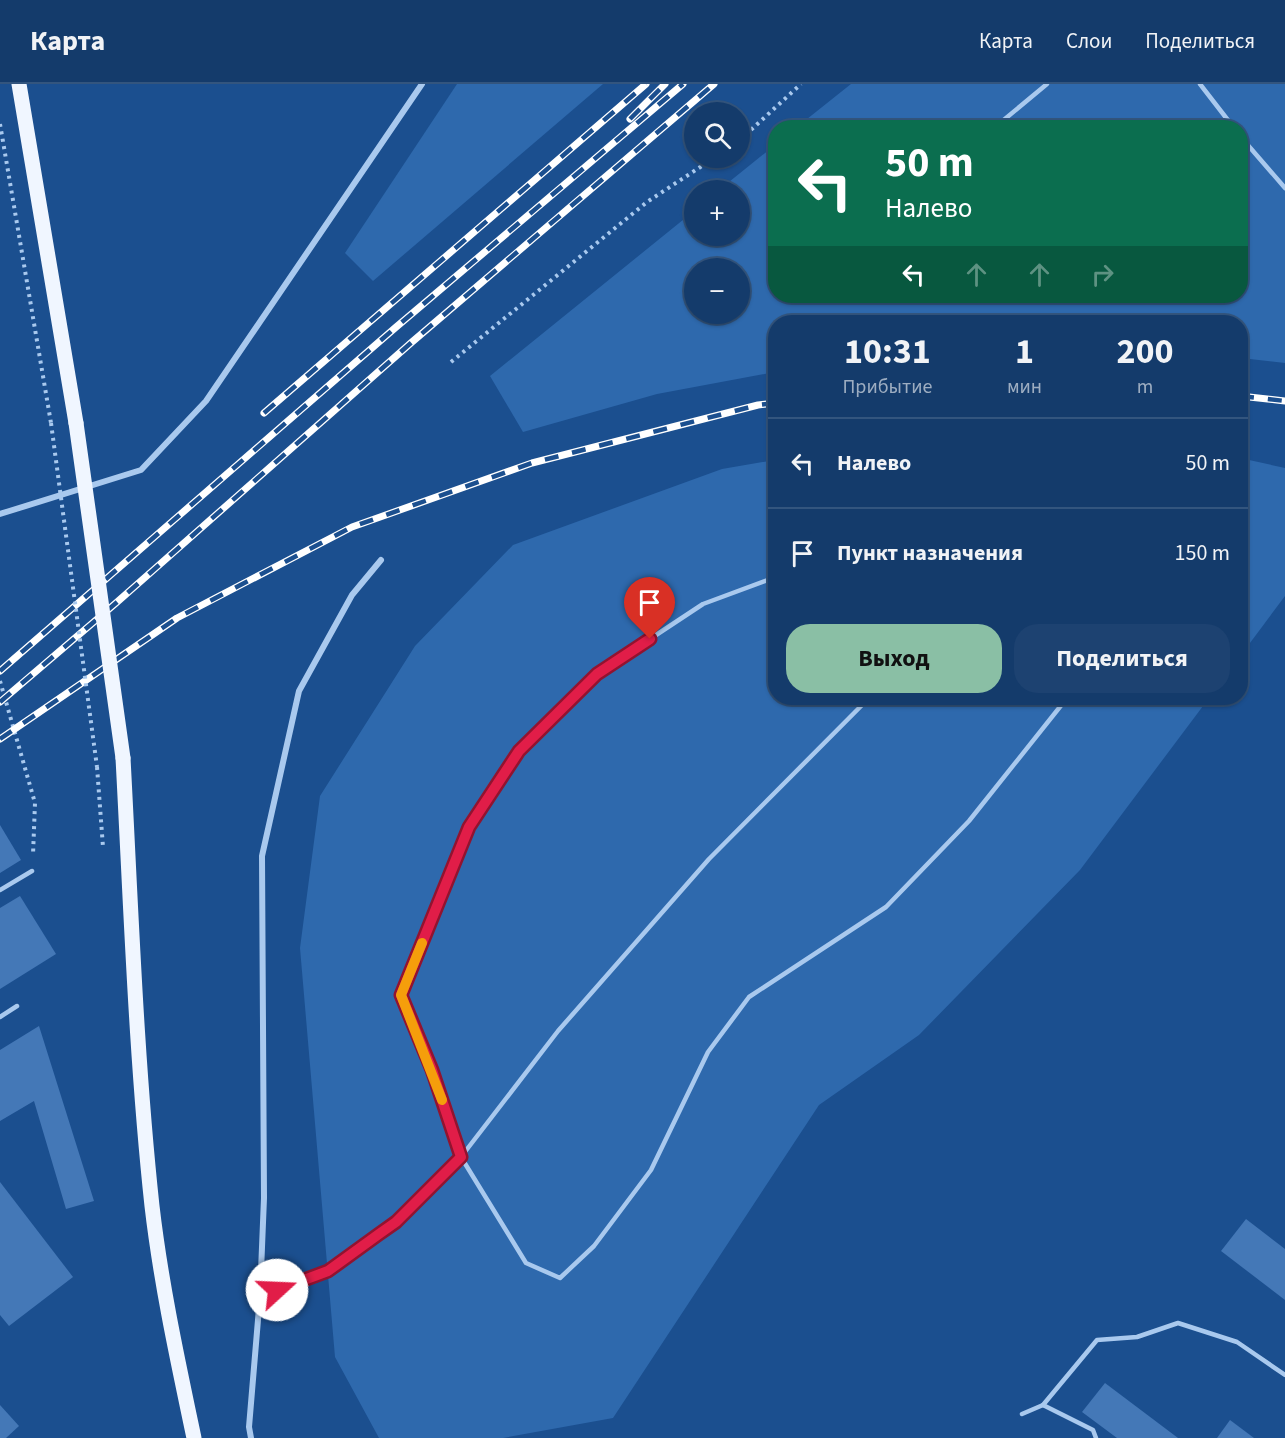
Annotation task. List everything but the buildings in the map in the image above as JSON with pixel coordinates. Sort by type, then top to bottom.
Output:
[{"type":"main road","points":[[19,84],[76,423],[123,758],[139,1054],[152,1208],[178,1362],[194,1438]]},
{"type":"street","points":[[0,514],[141,470],[206,401],[422,84]]},
{"type":"street","points":[[251,1438],[249,1427],[260,1296],[264,1198],[262,855],[299,691],[352,595],[381,560]]},
{"type":"street","points":[[260,1296],[328,1271]]},
{"type":"lane","points":[[1004,120],[1047,84]]},
{"type":"lane","points":[[1200,84],[1228,120]]},
{"type":"lane","points":[[1248,145],[1285,188]]},
{"type":"lane","points":[[768,580],[704,604],[597,674],[519,751],[469,827],[401,995],[432,1070],[461,1157],[526,1263],[560,1278],[594,1246],[651,1170],[708,1052],[749,997],[886,907],[969,821],[1060,705]]},
{"type":"lane","points":[[328,1271],[396,1222],[461,1157],[558,1031],[709,859],[862,705]]},
{"type":"lane","points":[[0,890],[32,871]]},
{"type":"lane","points":[[0,1017],[17,1006]]},
{"type":"lane","points":[[1023,1414],[1043,1405],[1096,1340],[1137,1337],[1178,1323],[1237,1342],[1285,1375]]},
{"type":"lane","points":[[1043,1405],[1093,1430],[1096,1438]]},
{"type":"path","points":[[750,131],[801,84]]},
{"type":"path","points":[[0,124],[51,423],[97,767]]},
{"type":"path","points":[[451,362],[647,202],[699,168]]},
{"type":"path","points":[[0,681],[36,803],[32,871]]},
{"type":"shaded area","points":[[457,84],[603,84],[373,281],[345,253]]},
{"type":"shaded area","points":[[851,84],[1285,84],[1285,363],[1248,359],[1248,315],[768,315],[768,373],[657,394],[523,432],[490,376],[684,219],[684,246],[750,246],[750,180],[731,180],[746,168],[750,168],[750,165],[768,151],[768,303],[1248,303],[1248,120],[806,120]]},
{"type":"shaded area","points":[[1248,460],[1285,468],[1285,596],[1248,646]]},
{"type":"shaded area","points":[[768,461],[768,705],[1204,705],[1080,870],[919,1035],[819,1105],[613,1418],[503,1438],[379,1438],[335,1357],[300,948],[320,796],[415,646],[513,545],[722,469]]},
{"type":"railway","points":[[264,413],[646,84]]},
{"type":"railway","points":[[630,119],[665,84]]},
{"type":"railway","points":[[0,671],[395,328],[683,84]]},
{"type":"railway","points":[[0,702],[412,342],[714,84]]},
{"type":"railway","points":[[1248,397],[1285,401]]},
{"type":"railway","points":[[0,739],[177,618],[352,527],[532,463],[768,404]]},
{"type":"slow traffic","points":[[422,943],[401,995],[442,1100]]},
{"type":"route","points":[[277,1290],[328,1271],[396,1222],[461,1157],[432,1070],[401,995],[469,827],[519,751],[597,674],[650,639]]}]
